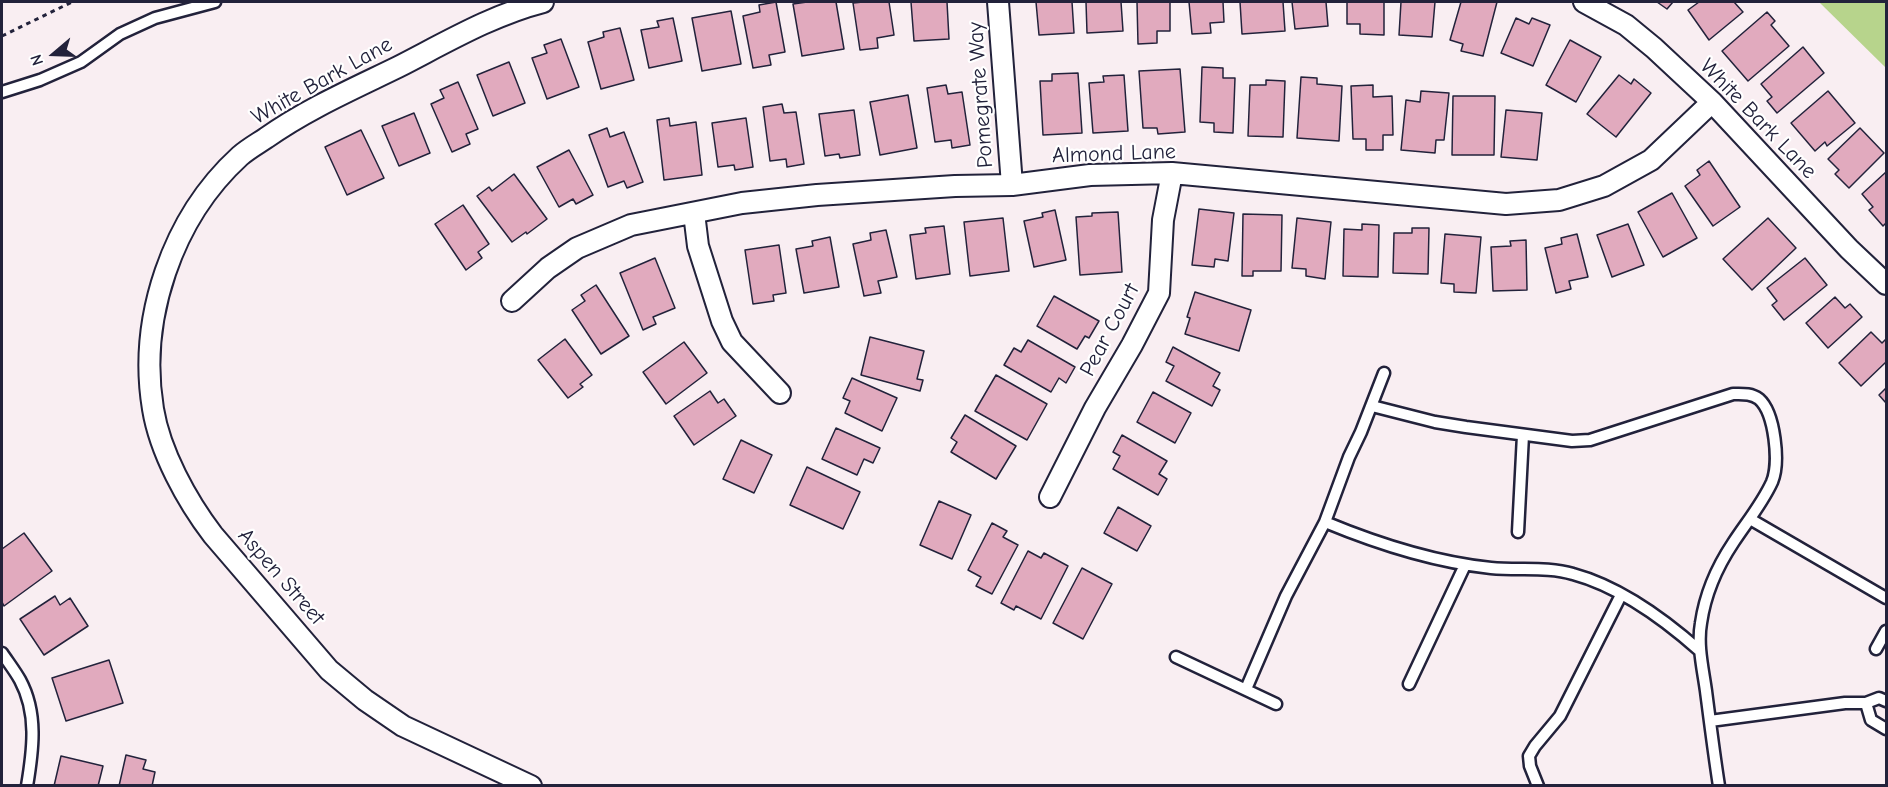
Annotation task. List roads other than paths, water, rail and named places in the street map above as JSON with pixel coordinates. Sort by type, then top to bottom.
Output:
[{"type":"street","name":"White Bark Lane","points":[[159,292],[185,228],[212,185],[241,156],[290,121],[488,22],[543,2]]},
{"type":"street","name":"Pomegrate Way","points":[[999,2],[1012,185]]},
{"type":"street","name":"White Bark Lane","points":[[1584,2],[1626,25],[1712,102],[1849,249],[1887,284]]},
{"type":"street","name":"Almond Lane","points":[[512,301],[548,268],[577,248],[631,225],[742,203],[817,195],[955,186],[1012,185],[1090,175],[1172,173],[1506,204],[1559,200],[1604,186],[1651,160],[1712,102]]},
{"type":"street","name":"Pear Court","points":[[1050,496],[1095,408],[1159,293],[1163,220],[1172,173]]},
{"type":"street","points":[[694,213],[698,246],[722,321],[732,342],[780,393]]},
{"type":"street","name":"Aspen Street","points":[[159,292],[153,320],[149,361],[153,411],[163,444],[174,468],[208,528],[329,670],[365,700],[403,726],[531,786]]},
{"type":"lane","points":[[2,92],[40,81],[81,62],[120,34],[155,18],[215,2]]},
{"type":"lane","points":[[1246,689],[1286,596],[1325,522],[1384,373]]},
{"type":"lane","points":[[1372,406],[1435,422],[1572,441],[1590,440],[1733,394],[1749,394],[1760,400],[1769,413],[1776,453],[1773,480],[1732,544],[1715,576],[1704,604],[1700,627],[1701,651],[1719,786]]},
{"type":"lane","points":[[1518,532],[1523,435]]},
{"type":"lane","points":[[1750,519],[1887,598]]},
{"type":"lane","points":[[1325,522],[1425,557],[1465,565],[1519,570],[1550,570],[1573,574],[1622,595],[1662,619],[1701,651]]},
{"type":"lane","points":[[1409,684],[1465,565]]},
{"type":"lane","points":[[1538,786],[1530,766],[1529,756],[1560,716],[1622,595]]},
{"type":"lane","points":[[1875,650],[1887,631]]},
{"type":"lane","points":[[2,653],[20,681],[29,704],[33,730],[33,752],[27,786]]},
{"type":"lane","points":[[1176,657],[1276,704]]},
{"type":"lane","points":[[1710,721],[1845,703],[1866,703],[1880,698],[1887,701]]},
{"type":"lane","points":[[1866,703],[1871,720],[1887,729]]}]
